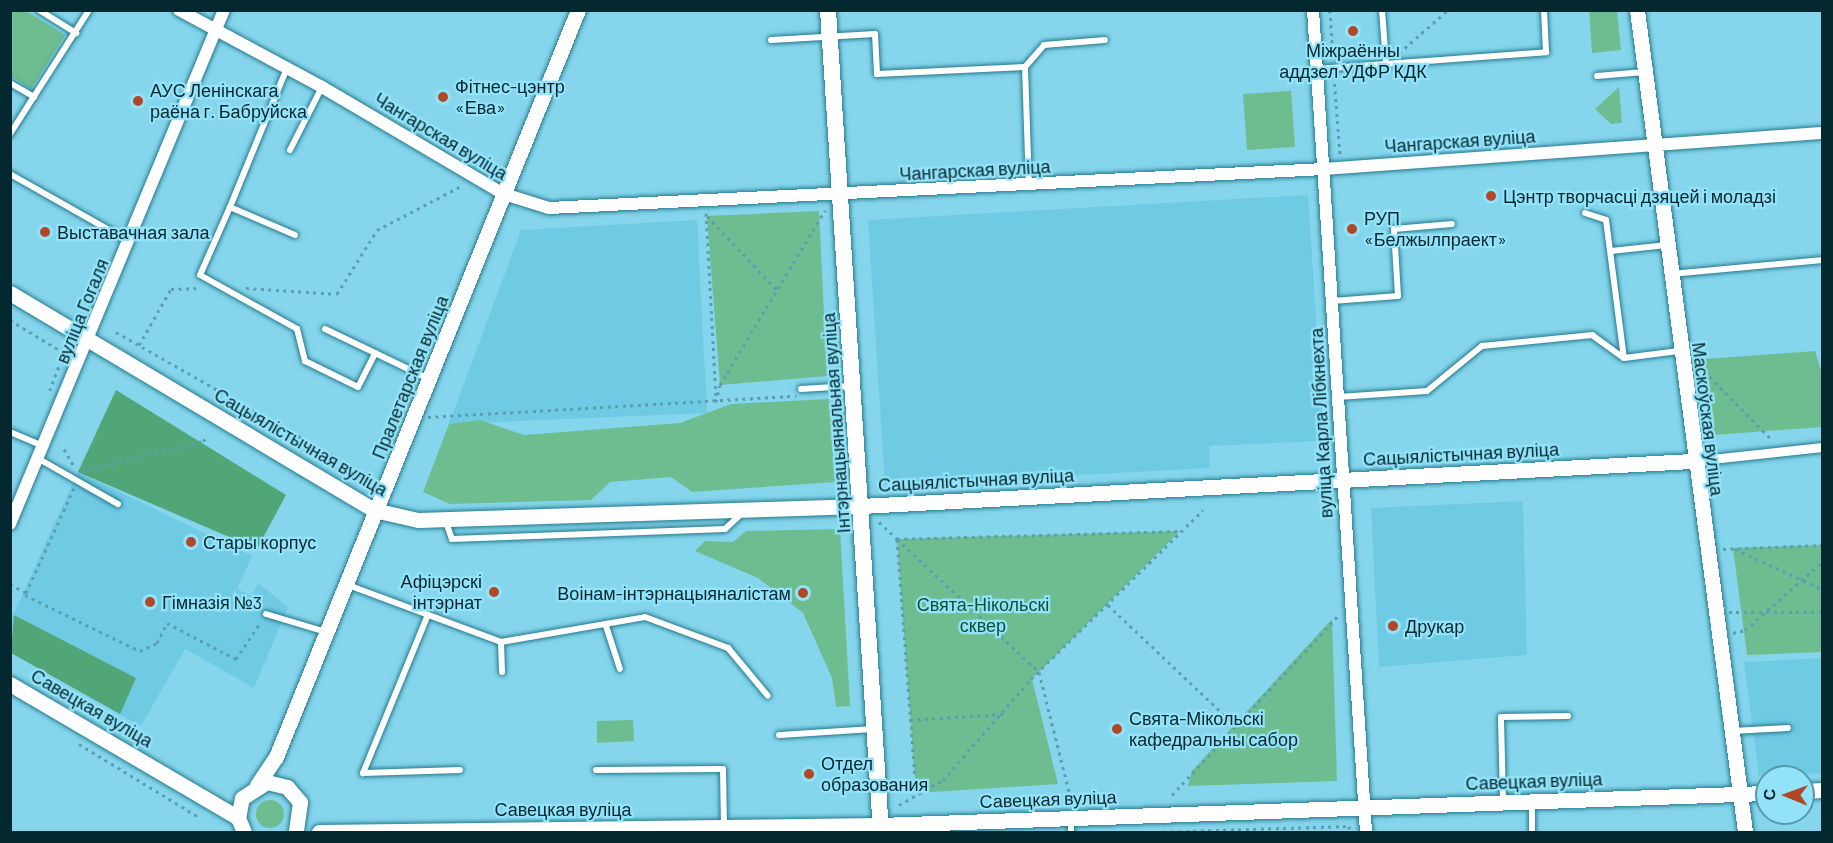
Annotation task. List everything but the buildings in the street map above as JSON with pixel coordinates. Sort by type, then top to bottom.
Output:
[{"type":"main road","name":"Інтэрнацыянальная вуліца","points":[[828,10],[834,201],[853,386],[881,829]]},
{"type":"street","name":"Чангарская вуліца","points":[[179,10],[322,87],[504,194],[549,208],[834,201],[1822,133]]},
{"type":"street","name":"вуліца Гогаля","points":[[10,524],[90,340],[224,10]]},
{"type":"street","name":"Пралетарская вуліца","points":[[241,828],[253,788],[276,757],[347,585],[374,510],[430,379],[578,10]]},
{"type":"street","name":"вуліца Карла Лібкнехта","points":[[1313,10],[1366,832]]},
{"type":"street","name":"Маскоўская вуліца","points":[[1637,10],[1693,461],[1745,832]]},
{"type":"street","name":"Сацыялістычная вуліца","points":[[10,293],[374,510],[418,520],[744,512],[861,506],[1693,461],[1781,449],[1822,447]]},
{"type":"street","name":"Савецкая вуліца","points":[[10,684],[216,802],[241,828]]},
{"type":"street","points":[[216,802],[253,788],[287,787],[276,757]]},
{"type":"street","name":"Савецкая вуліца","points":[[287,787],[314,822],[325,831],[881,829],[1071,825],[1364,806],[1755,793]]},
{"type":"street","points":[[296,832],[300,802]]},
{"type":"lane","points":[[39,10],[76,33]]},
{"type":"lane","points":[[10,134],[90,10]]},
{"type":"lane","points":[[1382,10],[1386,63]]},
{"type":"lane","points":[[1317,69],[1546,52],[1544,10]]},
{"type":"lane","points":[[771,40],[875,34],[878,74],[1025,67]]},
{"type":"lane","points":[[1029,186],[1025,67],[1044,45],[1105,40]]},
{"type":"lane","points":[[287,68],[200,275],[297,329],[305,361],[358,387],[375,353]]},
{"type":"lane","points":[[1597,76],[1645,72]]},
{"type":"lane","points":[[10,83],[34,98]]},
{"type":"lane","points":[[290,150],[322,87]]},
{"type":"lane","points":[[10,174],[129,242]]},
{"type":"lane","points":[[230,207],[295,235]]},
{"type":"lane","points":[[1585,213],[1606,220],[1624,358]]},
{"type":"lane","points":[[1332,301],[1398,296],[1394,229],[1452,224]]},
{"type":"lane","points":[[1611,251],[1667,245]]},
{"type":"lane","points":[[1670,274],[1822,260]]},
{"type":"lane","points":[[325,329],[430,379]]},
{"type":"lane","points":[[1338,397],[1427,391],[1482,346],[1592,335],[1624,358],[1679,351]]},
{"type":"lane","points":[[801,389],[853,386]]},
{"type":"lane","points":[[10,432],[44,447]]},
{"type":"lane","points":[[39,459],[118,504]]},
{"type":"lane","points":[[444,519],[452,539],[725,529],[744,512]]},
{"type":"lane","points":[[347,585],[427,617],[501,642],[606,626],[645,617],[685,628],[728,648],[768,696]]},
{"type":"lane","points":[[266,614],[327,633]]},
{"type":"lane","points":[[427,617],[363,772],[460,770]]},
{"type":"lane","points":[[606,626],[620,669]]},
{"type":"lane","points":[[501,642],[502,672]]},
{"type":"lane","points":[[1503,801],[1501,717],[1568,716]]},
{"type":"lane","points":[[1731,731],[1788,728]]},
{"type":"lane","points":[[779,735],[875,729]]},
{"type":"lane","points":[[596,770],[723,769],[717,829]]},
{"type":"lane","points":[[1532,801],[1532,832]]},
{"type":"path","points":[[1330,10],[1340,155]]},
{"type":"path","points":[[1386,63],[1449,10]]},
{"type":"path","points":[[139,345],[171,289],[220,287],[337,294],[376,230],[476,178]]},
{"type":"path","points":[[716,402],[720,385],[834,201]]},
{"type":"path","points":[[716,402],[706,216],[777,290]]},
{"type":"path","points":[[10,320],[64,353],[47,397]]},
{"type":"path","points":[[116,332],[370,477]]},
{"type":"path","points":[[1693,361],[1781,449]]},
{"type":"path","points":[[426,417],[805,396]]},
{"type":"path","points":[[64,449],[78,472],[203,441],[209,435]]},
{"type":"path","points":[[26,593],[78,481]]},
{"type":"path","points":[[899,805],[916,793],[943,780],[1039,672],[1203,510]]},
{"type":"path","points":[[879,522],[1039,672],[1071,799]]},
{"type":"path","points":[[897,539],[1180,531]]},
{"type":"path","points":[[897,539],[916,793]]},
{"type":"path","points":[[1718,550],[1822,545]]},
{"type":"path","points":[[1733,548],[1822,589]]},
{"type":"path","points":[[1731,633],[1745,630],[1822,562]]},
{"type":"path","points":[[10,584],[140,651],[157,643],[167,623],[236,659],[266,614]]},
{"type":"path","points":[[1108,605],[1235,725]]},
{"type":"path","points":[[1728,612],[1822,612]]},
{"type":"path","points":[[1172,795],[1337,617]]},
{"type":"path","points":[[910,720],[1004,714]]},
{"type":"path","points":[[70,738],[200,818]]},
{"type":"path","points":[[1144,832],[1349,826],[1350,832]]},
{"type":"shaded area","points":[[1308,195],[1324,441],[1209,446],[1210,468],[885,485],[868,220]]},
{"type":"shaded area","points":[[697,220],[707,413],[449,424],[521,230]]},
{"type":"shaded area","name":"Гімназія №3","points":[[78,472],[252,556],[237,589],[252,596],[258,583],[288,607],[254,688],[185,649],[141,726],[11,653],[11,619]]},
{"type":"shaded area","points":[[1523,501],[1527,655],[1379,667],[1371,508]]},
{"type":"shaded area","points":[[1822,658],[1822,773],[1815,773],[1815,765],[1758,765],[1744,662]]},
{"type":"green space","points":[[10,11],[26,11],[65,35],[31,89],[11,76]]},
{"type":"green space","points":[[1589,11],[1617,11],[1621,50],[1592,53]]},
{"type":"green space","points":[[1619,87],[1622,123],[1611,124],[1595,109]]},
{"type":"green space","points":[[1291,91],[1295,147],[1247,150],[1243,94]]},
{"type":"green space","points":[[819,211],[827,376],[720,385],[707,216]]},
{"type":"green space","points":[[1815,351],[1822,374],[1822,427],[1714,435],[1705,359]]},
{"type":"green space","points":[[116,390],[286,495],[257,549],[78,472]]},
{"type":"green space","points":[[829,399],[835,482],[692,492],[671,477],[610,482],[591,500],[450,504],[423,492],[449,424],[480,420],[524,435],[680,423],[731,404]]},
{"type":"green space","points":[[840,529],[850,706],[836,707],[832,678],[803,613],[758,578],[695,551],[705,541],[733,542],[746,531]]},
{"type":"green space","name":"Свята-Нікольскі сквер","points":[[1180,531],[1032,679],[1058,784],[916,793],[897,539]]},
{"type":"green space","points":[[1822,545],[1822,652],[1747,655],[1733,548]]},
{"type":"green space","points":[[14,615],[136,678],[120,714],[11,653]]},
{"type":"green space","points":[[1332,619],[1337,781],[1188,786],[1192,771]]},
{"type":"green space","points":[[633,720],[634,741],[597,743],[597,721]]},
{"type":"green space","points":[[270,800],[280,804],[284,814],[280,824],[270,828],[260,824],[256,814],[260,804]]},
{"type":"place","name":"Міжраённы аддзел УДФР КДК","points":[[1353,31]]},
{"type":"place","name":"Фітнес-цэнтр «Ева»","points":[[443,97]]},
{"type":"place","name":"АУС Ленінскага раёна г. Бабруйска","points":[[138,101]]},
{"type":"place","name":"Цэнтр творчасці дзяцей і моладзі","points":[[1491,196]]},
{"type":"place","name":"РУП «Белжылпраект»","points":[[1352,229]]},
{"type":"place","name":"Выставачная зала","points":[[45,232]]},
{"type":"place","name":"Стары корпус","points":[[191,542]]},
{"type":"place","name":"Афіцэрскі інтэрнат","points":[[494,592]]},
{"type":"place","name":"Воінам-інтэрнацыяналістам","points":[[803,593]]},
{"type":"place","name":"Гімназія №3","points":[[150,602]]},
{"type":"place","name":"Друкар","points":[[1393,626]]},
{"type":"place","name":"Свята-Мікольскі кафедральны сабор","points":[[1117,729]]},
{"type":"place","name":"Отдел образования","points":[[809,774]]}]
